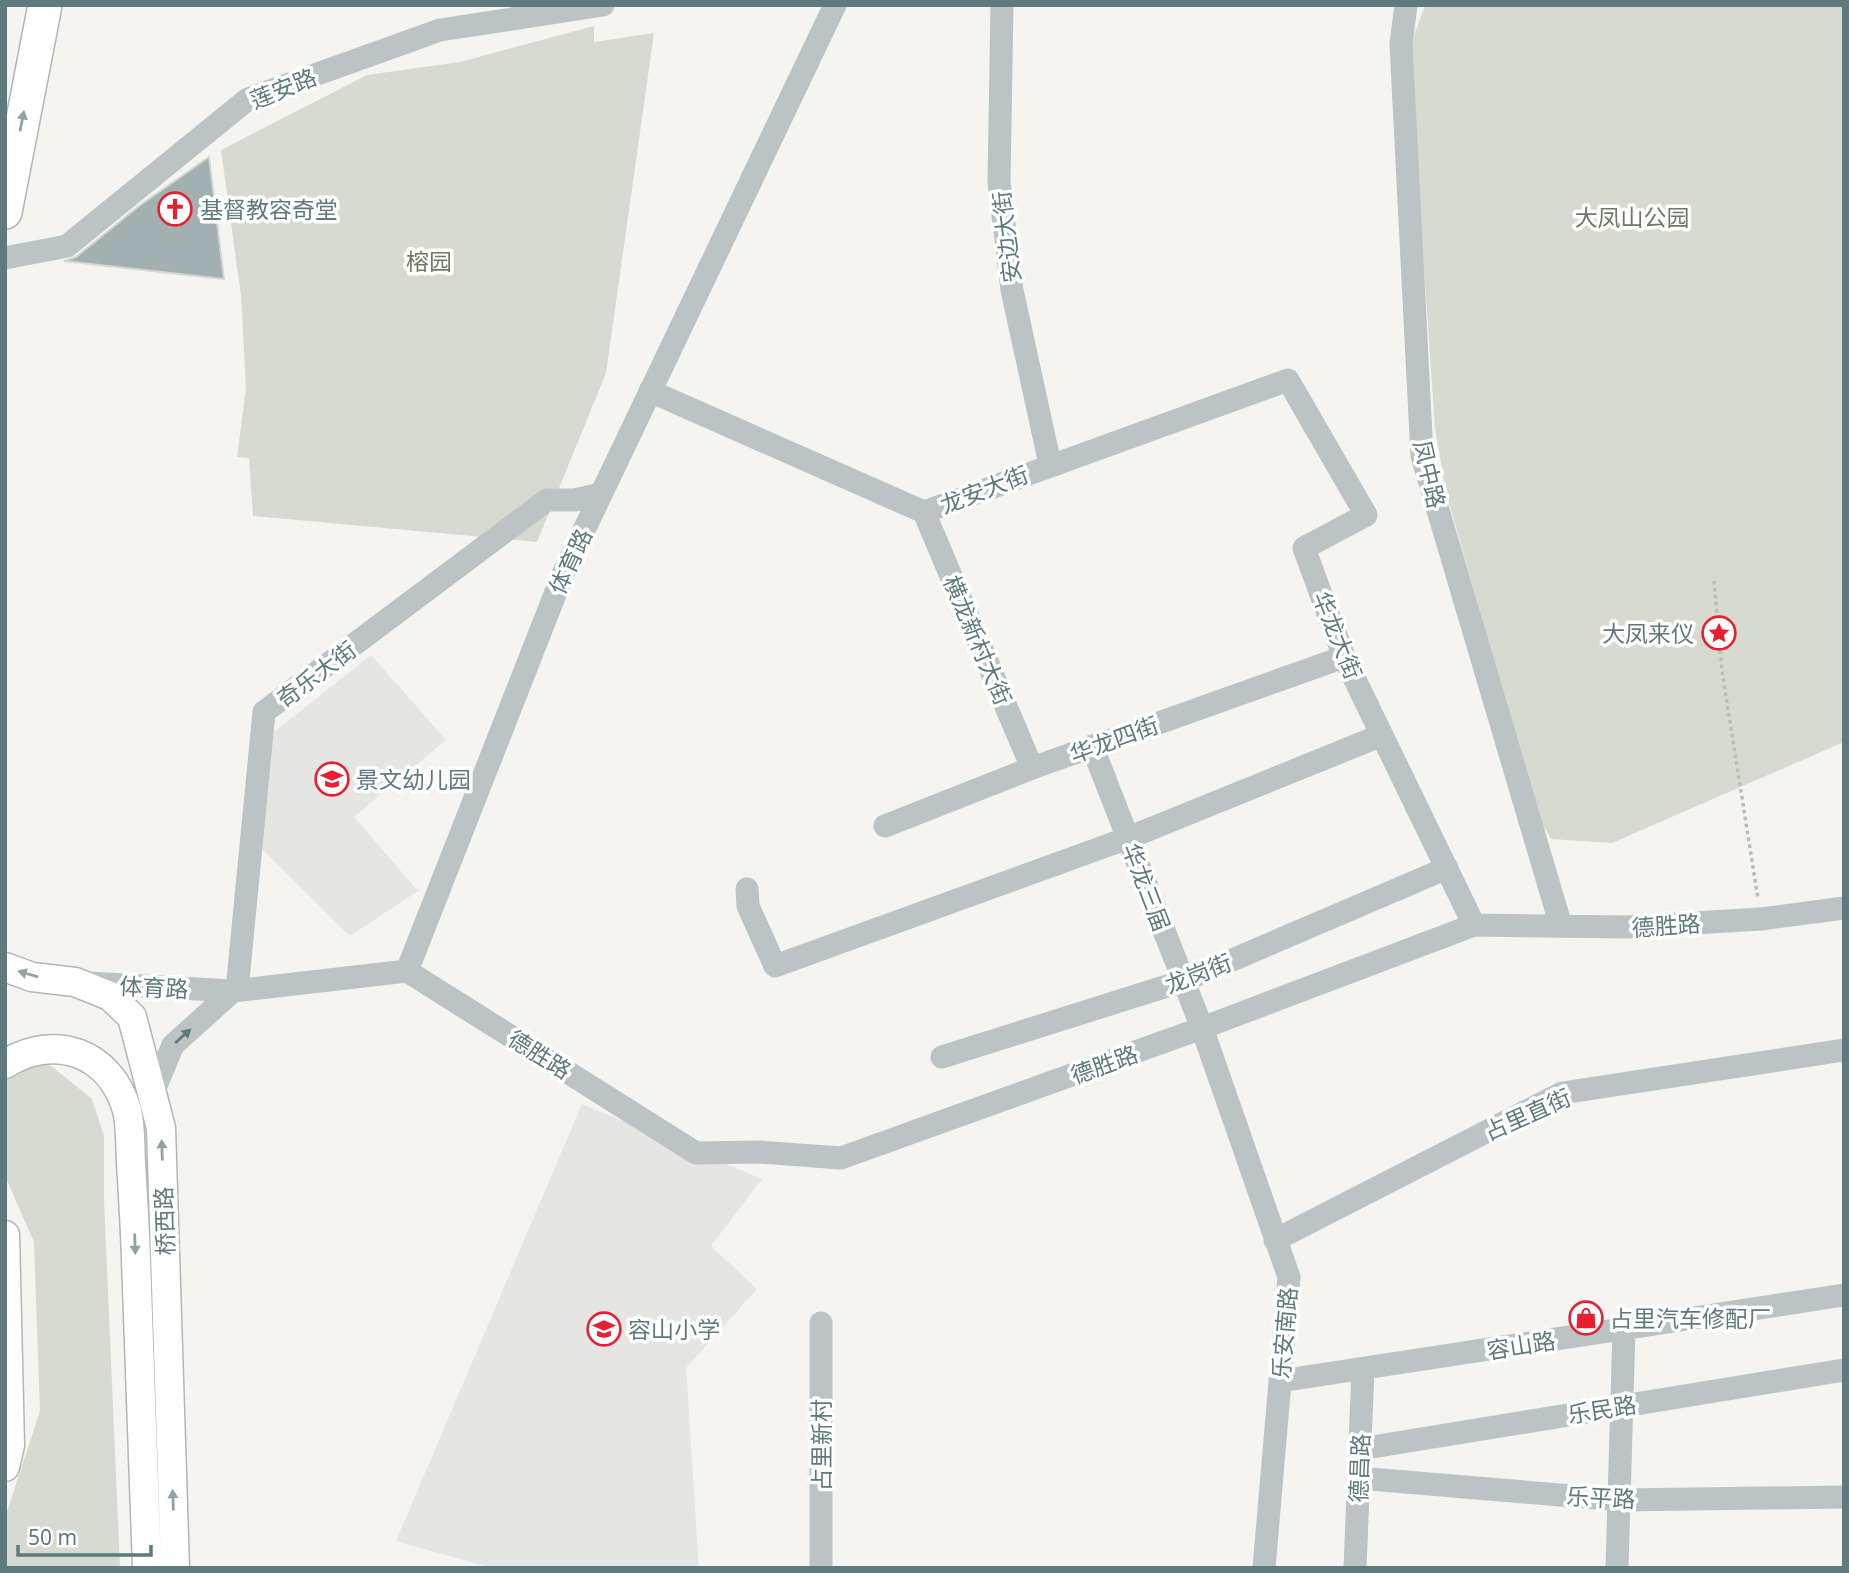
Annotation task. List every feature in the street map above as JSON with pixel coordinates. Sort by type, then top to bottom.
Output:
[{"type":"highway","points":[[5,212],[45,5]]},
{"type":"main road","name":"桥西路","points":[[5,967],[32,977],[75,982],[110,996],[132,1017],[161,1128],[175,1568]]},
{"type":"main road","name":"桥西路","points":[[5,1064],[20,1055],[43,1048],[60,1048],[83,1055],[104,1073],[127,1110],[135,1223],[147,1568]]},
{"type":"main road","points":[[5,1235],[9,1445],[5,1467]]},
{"type":"street","name":"莲安路","points":[[5,258],[67,246],[248,99],[440,30],[603,5]]},
{"type":"street","name":"体育路","points":[[75,982],[235,990],[407,971],[535,640],[601,494],[835,5]]},
{"type":"street","name":"安边大街","points":[[1002,5],[999,182],[1012,290],[1050,464]]},
{"type":"street","name":"凤中路","points":[[1406,5],[1401,44],[1422,456],[1561,926]]},
{"type":"street","name":"龙安大街","points":[[650,391],[924,512],[1050,464],[1288,380]]},
{"type":"street","name":"华龙大街","points":[[1288,380],[1366,515],[1304,548],[1344,657],[1474,925]]},
{"type":"street","name":"奇乐大街","points":[[235,990],[264,712],[547,500],[575,500],[601,494]]},
{"type":"street","name":"横龙新村大街","points":[[924,512],[1032,768]]},
{"type":"street","name":"华龙四街","points":[[885,826],[1032,768],[1344,657]]},
{"type":"street","points":[[747,889],[748,906],[775,966],[1128,838],[1382,735]]},
{"type":"street","name":"华龙三届","points":[[1092,746],[1202,1028]]},
{"type":"street","name":"龙岗街","points":[[942,1057],[1183,981],[1447,869]]},
{"type":"street","name":"德胜路","points":[[407,971],[696,1153],[760,1152],[841,1158],[1202,1028],[1474,925],[1627,928],[1761,919],[1844,908]]},
{"type":"street","name":"体育路","points":[[152,1095],[173,1045],[235,990]]},
{"type":"street","name":"乐安南路","points":[[1202,1028],[1289,1277],[1264,1568]]},
{"type":"street","name":"占里直街","points":[[1275,1240],[1562,1093],[1844,1050]]},
{"type":"street","name":"容山路","points":[[1280,1381],[1844,1295]]},
{"type":"street","name":"占里新村","points":[[821,1323],[821,1568]]},
{"type":"street","points":[[1616,1568],[1624,1329]]},
{"type":"street","name":"德昌路","points":[[1354,1568],[1363,1369]]},
{"type":"street","name":"乐民路","points":[[1360,1449],[1844,1370]]},
{"type":"street","name":"乐平路","points":[[1358,1478],[1620,1500],[1844,1497]]},
{"type":"path","points":[[1714,581],[1722,671],[1761,919]]},
{"type":"shaded area","name":"景文幼儿园","points":[[371,655],[446,740],[354,817],[418,891],[350,936],[257,844],[269,736]]},
{"type":"shaded area","name":"容山小学","points":[[582,1104],[762,1179],[711,1246],[757,1289],[686,1368],[699,1568],[492,1568],[396,1541]]},
{"type":"green space","name":"大凤山公园","points":[[1425,5],[1844,5],[1844,742],[1612,843],[1551,839],[1538,817],[1446,492],[1435,428],[1409,50]]},
{"type":"green space","name":"榕园","points":[[594,26],[594,42],[654,33],[606,373],[537,542],[253,516],[249,458],[237,457],[246,388],[241,296],[221,150],[367,75],[460,62]]},
{"type":"green space","points":[[14,1064],[50,1065],[92,1099],[104,1136],[104,1200],[120,1568],[5,1568],[5,1518],[40,1411],[34,1242],[5,1176],[5,1083]]},
{"type":"building","name":"基督教容奇堂","points":[[209,157],[224,279],[64,261],[76,257],[139,206]]},
{"type":"place","name":"基督教容奇堂","points":[[175,209]]},
{"type":"place","name":"大凤来仪","points":[[1719,633]]},
{"type":"place","name":"景文幼儿园","points":[[332,779]]},
{"type":"place","name":"占里汽车修配厂","points":[[1586,1318]]},
{"type":"place","name":"容山小学","points":[[604,1329]]}]
